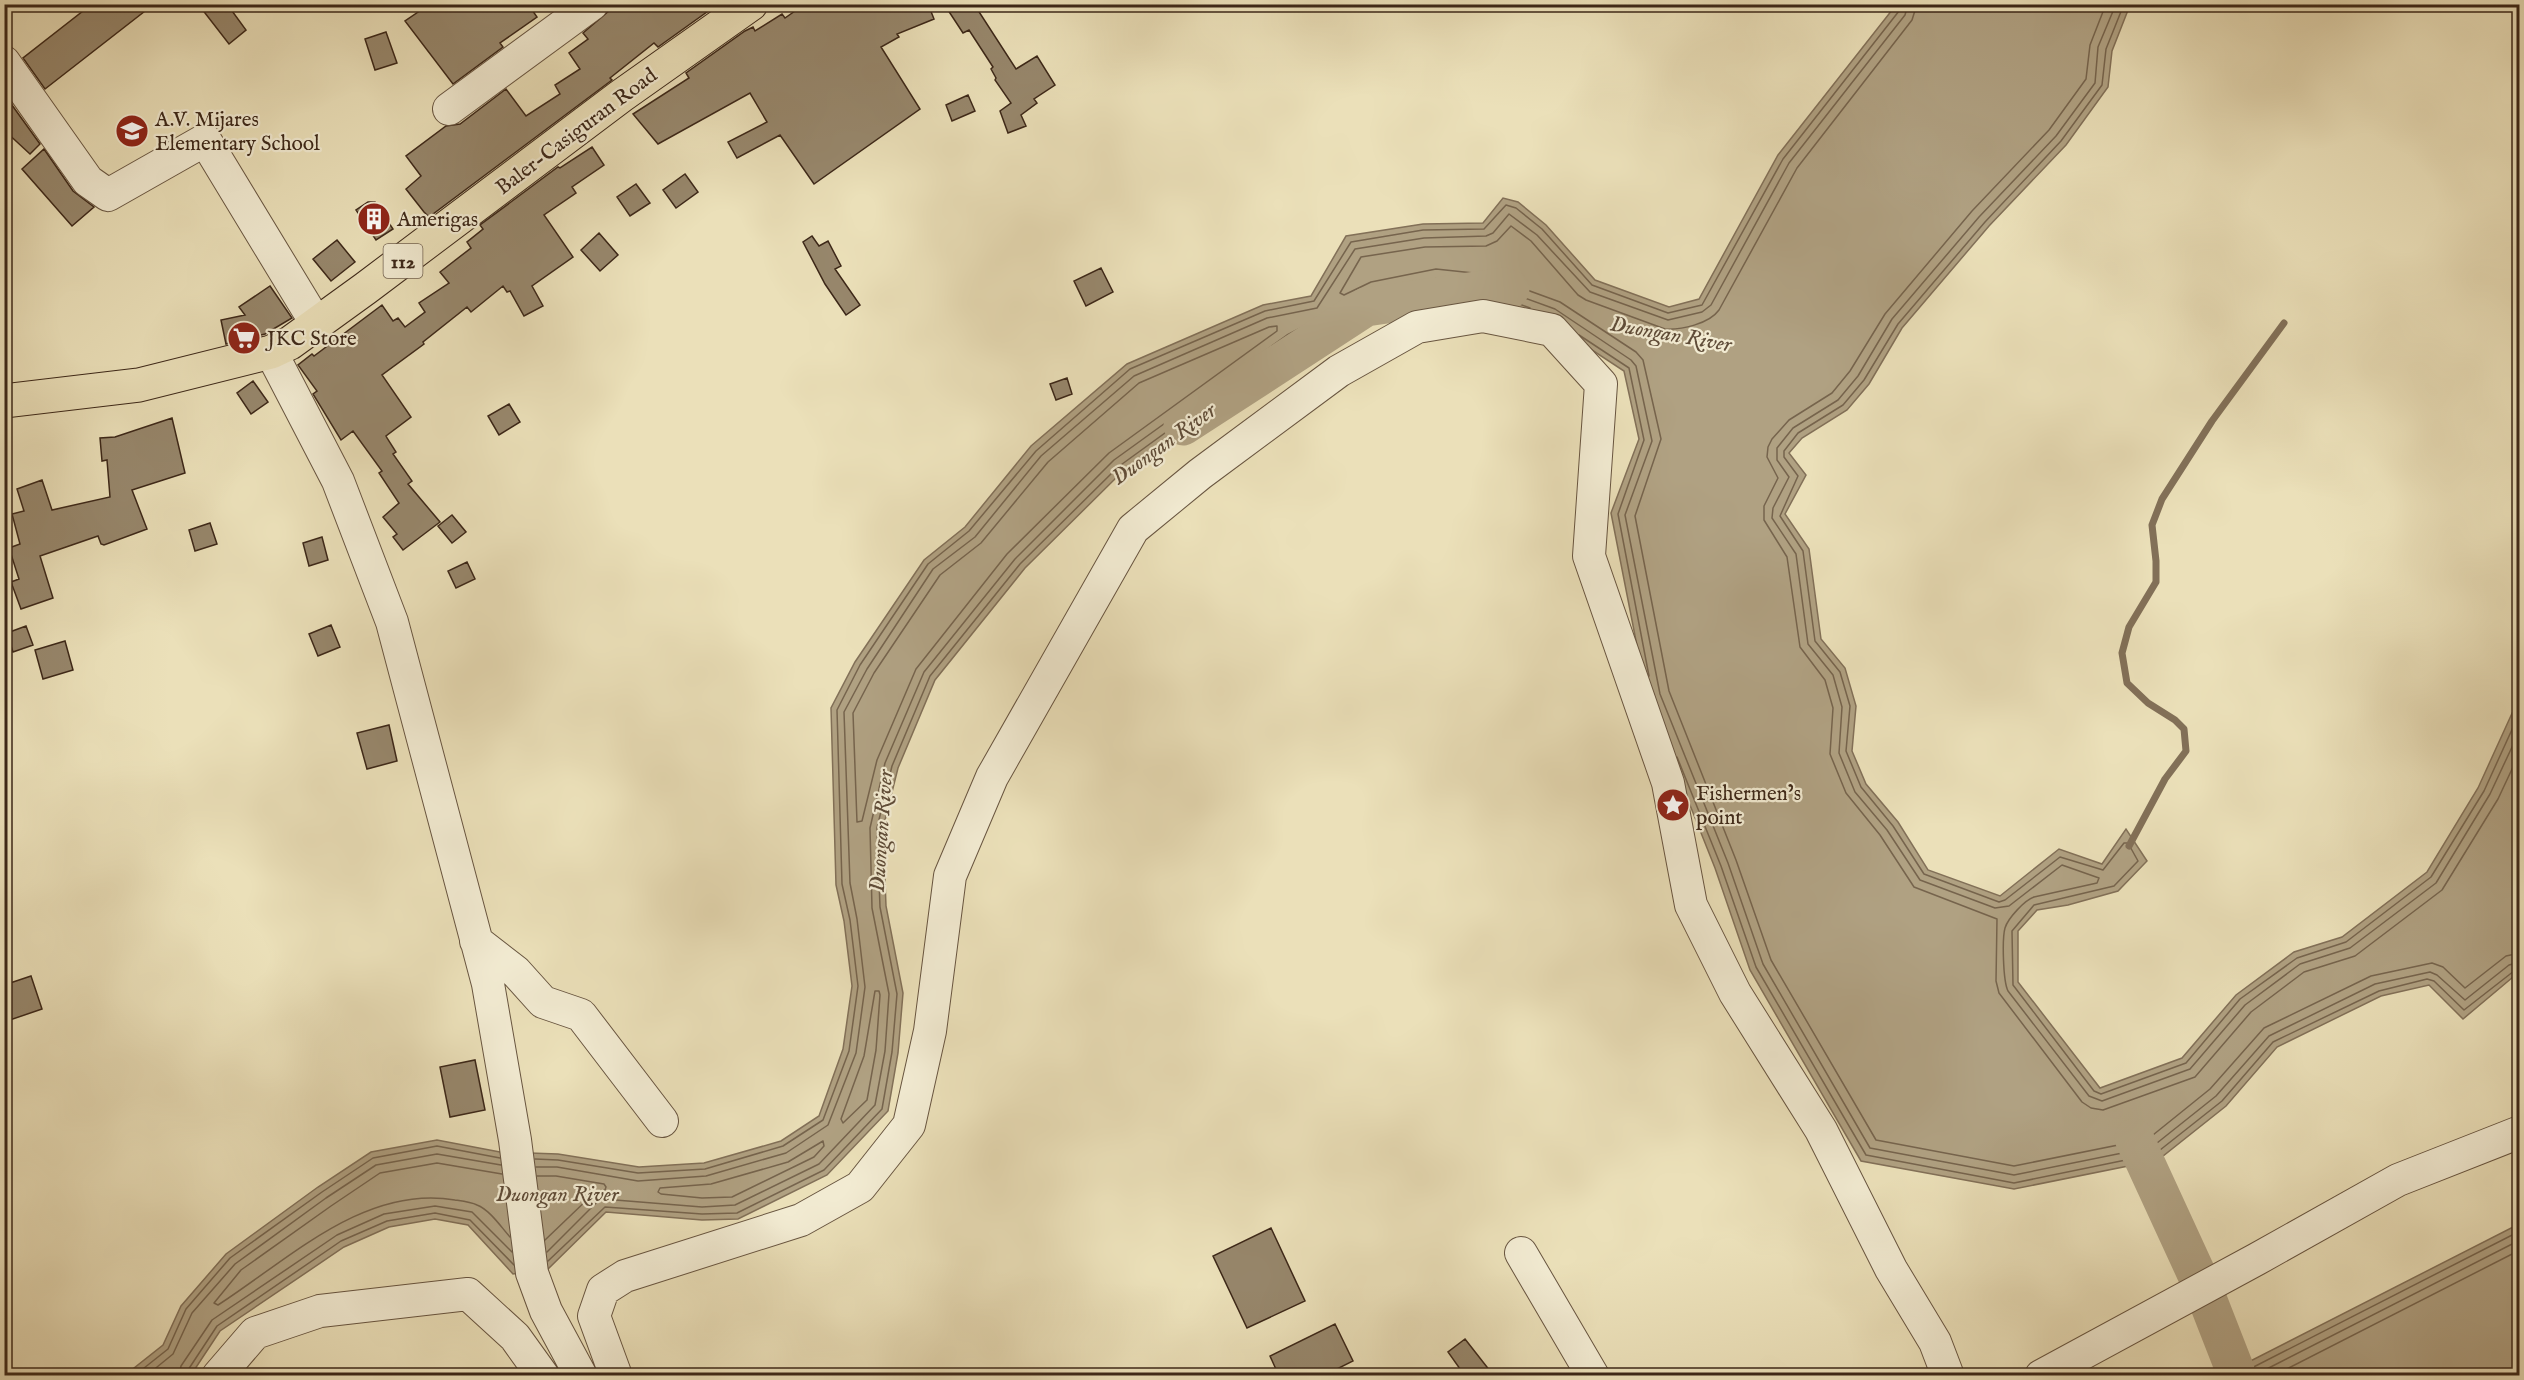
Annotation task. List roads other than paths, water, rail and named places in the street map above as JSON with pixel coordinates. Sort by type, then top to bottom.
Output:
[{"type":"main road","name":"Baler-Casiguran Road","points":[[4,401],[140,385],[271,352],[290,343],[621,96],[751,4]]},
{"type":"street","points":[[449,109],[592,4]]},
{"type":"street","points":[[4,62],[88,181],[108,195],[205,140],[316,323]]},
{"type":"street","points":[[616,1376],[594,1316],[603,1290],[625,1276],[801,1220],[860,1188],[909,1125],[930,1031],[950,876],[992,777],[1133,529],[1200,474],[1339,371],[1417,327],[1483,316],[1552,330],[1601,384],[1589,556],[1668,783],[1691,905],[1735,993],[1821,1130],[1891,1269],[1935,1342],[1948,1376]]},
{"type":"street","points":[[271,352],[338,481],[392,622],[488,984],[515,1140],[532,1273],[546,1311],[581,1376]]},
{"type":"street","points":[[476,941],[516,972],[543,1002],[581,1015],[662,1121]]},
{"type":"street","points":[[2041,1376],[2258,1259],[2398,1180],[2520,1132]]},
{"type":"street","points":[[1521,1252],[1593,1376]]},
{"type":"street","points":[[218,1376],[255,1333],[320,1311],[468,1294],[515,1337],[543,1376]]},
{"type":"water","points":[[1896,5],[2130,5],[2112,51],[2108,87],[2066,145],[1989,226],[1902,328],[1869,384],[1847,410],[1802,438],[1789,453],[1806,475],[1785,514],[1809,549],[1821,639],[1845,668],[1856,706],[1852,751],[1866,784],[1898,822],[1928,870],[2000,896],[2059,849],[2102,864],[2126,829],[2147,861],[2118,891],[2068,905],[2037,910],[2018,931],[2018,982],[2100,1088],[2182,1058],[2236,995],[2294,952],[2342,937],[2427,872],[2478,788],[2519,698],[2519,972],[2463,1019],[2429,985],[2381,996],[2277,1047],[2226,1106],[2158,1160],[2014,1189],[1861,1161],[1750,970],[1715,868],[1647,697],[1611,513],[1639,439],[1624,371],[1548,321],[1479,296],[1439,292],[1376,304],[1295,346],[1123,471],[1025,568],[935,680],[898,768],[883,828],[886,906],[903,993],[898,1053],[888,1111],[827,1175],[738,1219],[702,1220],[606,1212],[548,1269],[513,1274],[468,1225],[435,1219],[389,1227],[344,1247],[220,1331],[191,1375],[124,1376],[163,1345],[181,1306],[226,1254],[318,1187],[371,1152],[437,1140],[500,1152],[558,1154],[639,1167],[704,1163],[781,1141],[819,1116],[843,1049],[852,986],[844,921],[836,885],[831,708],[855,662],[924,560],[965,527],[1031,446],[1127,364],[1263,305],[1311,296],[1346,236],[1423,224],[1483,223],[1503,198],[1518,202],[1546,225],[1595,280],[1669,307],[1699,299],[1778,155]]},
{"type":"water","points":[[2519,1224],[2519,1375],[2223,1375]]},
{"type":"waterway","name":"Duongan River","points":[[1183,426],[1366,307],[1503,287],[1510,289]]},
{"type":"waterway","points":[[2129,846],[2165,779],[2186,751],[2184,729],[2175,720],[2148,703],[2127,683],[2122,653],[2129,627],[2156,582],[2152,525],[2162,499],[2212,421],[2284,323]]},
{"type":"waterway","points":[[2134,1138],[2203,1288],[2235,1370]]},
{"type":"place","name":"A.V. Mijares Elementary School","points":[[132,131]]},
{"type":"place","name":"Amerigas","points":[[374,219]]},
{"type":"place","name":"JKC Store","points":[[244,338]]},
{"type":"place","name":"Fishermen’s point","points":[[1673,805]]}]
